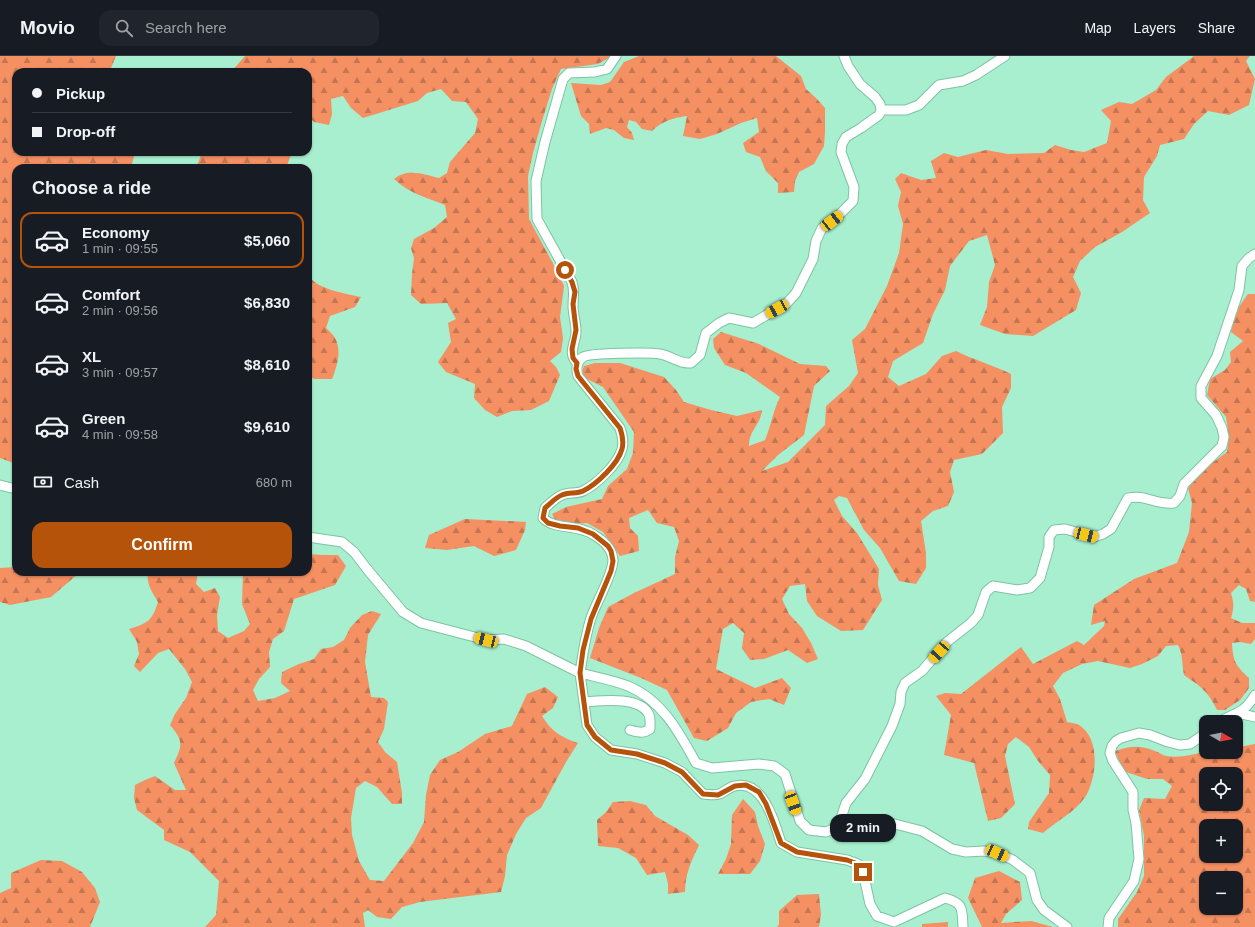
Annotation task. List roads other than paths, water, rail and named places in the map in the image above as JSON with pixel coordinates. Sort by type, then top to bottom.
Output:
[{"type":"street","points":[[577,363],[573,358],[572,349],[576,330],[573,304],[575,292],[574,287],[538,219],[536,181],[545,142],[563,79],[569,73],[595,72],[607,69],[616,56]]},
{"type":"street","points":[[844,56],[848,66],[860,84],[875,97],[880,104],[881,110],[873,119],[846,137],[842,144],[842,157],[854,187],[852,201],[841,213],[822,228],[816,241],[813,259],[796,293],[787,303],[753,323],[729,318],[719,323],[706,333],[700,355],[691,363],[683,364],[658,353],[592,354],[584,356],[577,363],[576,369],[578,376],[620,428],[622,435],[622,448],[618,458],[609,470],[582,491],[561,495],[545,508],[543,518],[548,523],[578,528],[593,534],[608,546],[611,551],[613,561],[611,571],[591,619],[583,650],[580,673],[587,725],[595,737],[611,750],[637,754],[665,763],[682,772],[703,794],[718,795],[735,786],[746,785],[759,792],[766,804],[781,843],[797,852],[847,860],[858,864],[863,872],[870,904],[877,916],[894,922],[945,898],[956,901],[962,909],[963,927]]},
{"type":"street","points":[[881,110],[906,110],[919,105],[939,85],[963,81],[976,76],[1005,56]]},
{"type":"street","points":[[838,827],[846,803],[865,779],[892,726],[900,704],[901,692],[905,683],[922,671],[948,642],[972,623],[978,615],[986,592],[993,586],[1017,590],[1030,588],[1040,578],[1049,547],[1049,537],[1054,530],[1065,528],[1094,537],[1111,529],[1128,498],[1136,496],[1164,504],[1174,503],[1180,496],[1184,484],[1222,446],[1224,437],[1222,428],[1216,415],[1201,398],[1201,386],[1217,356],[1239,290],[1242,266],[1255,254]]},
{"type":"street","points":[[0,485],[12,489]]},
{"type":"street","points":[[312,538],[342,542],[354,552],[366,569],[403,612],[421,623],[486,640],[504,639],[526,646],[580,673],[628,686],[653,700],[676,727],[696,763],[712,768],[759,764],[774,766],[785,774],[800,821],[809,830],[826,832],[838,827],[891,823],[922,831],[952,849],[966,852],[984,851],[997,853],[1012,860],[1030,874],[1037,900],[1044,910],[1067,927]]},
{"type":"street","points":[[1233,715],[1238,713],[1251,701],[1255,695]]},
{"type":"street","points":[[584,702],[626,701],[639,706],[648,712],[650,728],[646,732],[630,730]]},
{"type":"street","points":[[1238,713],[1255,717]]},
{"type":"street","points":[[1108,927],[1109,918],[1134,881],[1139,859],[1136,823],[1133,810],[1133,792],[1112,761],[1110,753],[1112,746],[1121,738],[1139,733],[1180,745],[1190,744],[1199,737]]}]
